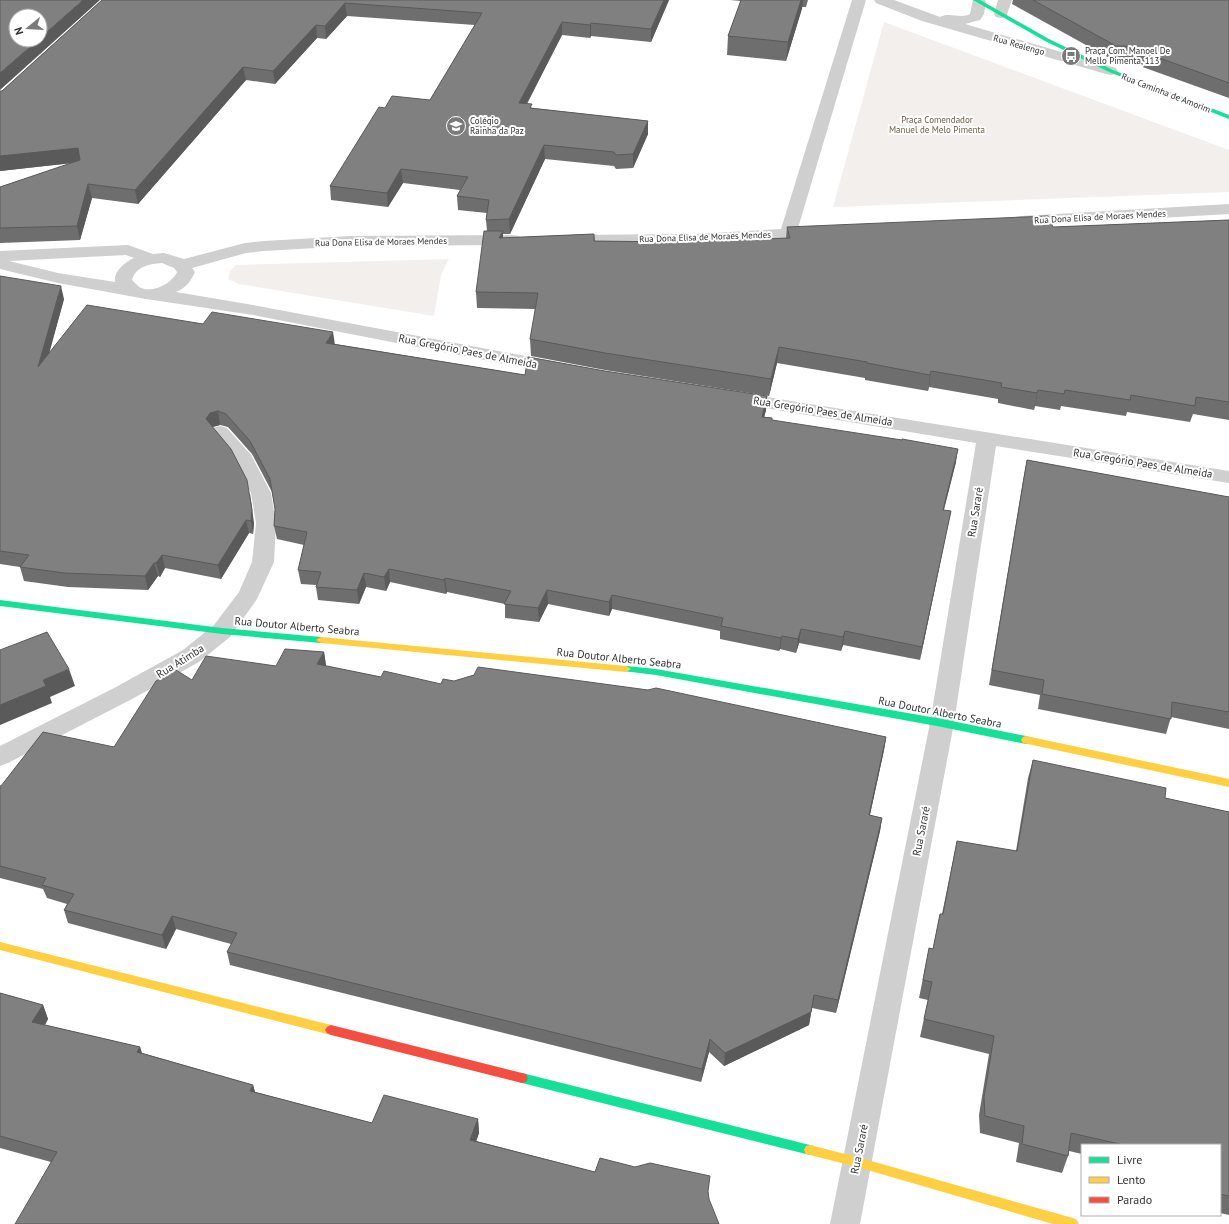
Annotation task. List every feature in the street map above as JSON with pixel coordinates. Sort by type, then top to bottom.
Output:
[{"type":"street","points":[[788,234],[859,0]]},
{"type":"street","name":"Rua Realengo","points":[[881,0],[927,18],[1111,71]]},
{"type":"street","points":[[1001,14],[1005,0]]},
{"type":"street","name":"Rua Realengo","points":[[927,18],[961,20],[973,18],[977,15],[978,1]]},
{"type":"street","name":"Rua Caminha de Amorim","points":[[978,1],[1047,40],[1111,71],[1229,117]]},
{"type":"street","name":"Rua Dona Elisa de Moraes Mendes","points":[[1009,222],[1229,210]]},
{"type":"street","name":"Rua Dona Elisa de Moraes Mendes","points":[[551,240],[694,239],[828,232]]},
{"type":"street","name":"Rua Dona Elisa de Moraes Mendes","points":[[182,273],[245,248],[264,246],[351,241],[527,240]]},
{"type":"street","points":[[0,256],[128,250],[151,259]]},
{"type":"street","points":[[164,258],[175,260],[182,273],[172,288],[160,292],[140,292],[126,287],[123,281],[124,274],[130,267],[151,259],[164,258]]},
{"type":"street","name":"Rua Gregório Paes de Almeida","points":[[0,264],[50,276],[253,310],[574,372]]},
{"type":"street","name":"Rua Gregório Paes de Almeida","points":[[182,273],[219,298],[253,310]]},
{"type":"street","name":"Rua Gregório Paes de Almeida","points":[[722,396],[987,437],[1229,477]]},
{"type":"street","name":"Rua Atimba","points":[[0,757],[124,693],[191,656],[222,631],[249,594],[263,562],[266,523],[260,493],[244,459],[220,432]]},
{"type":"street","name":"Rua Sararé","points":[[845,1224],[942,723],[987,437]]},
{"type":"street","name":"Rua Doutor Alberto Seabra","points":[[0,603],[222,631],[656,672],[942,723],[1229,783]]},
{"type":"street","points":[[0,946],[857,1162],[1073,1224]]},
{"type":"green space","name":"Praça Comendador Manuel de Melo Pimenta","points":[[884,22],[1229,150],[1229,192],[833,207]]},
{"type":"green space","points":[[449,259],[441,275],[434,316],[239,284],[228,279],[230,271],[236,265]]},
{"type":"building","points":[[0,0],[83,0],[48,31],[48,8],[8,8],[8,48],[29,48],[0,73]]},
{"type":"building","points":[[102,0],[664,0],[651,29],[591,23],[590,25],[562,22],[519,103],[532,104],[530,108],[648,121],[633,154],[616,155],[614,152],[544,145],[509,219],[486,220],[489,200],[457,196],[468,177],[401,169],[387,193],[330,186],[379,107],[385,108],[392,96],[430,100],[482,13],[345,3],[325,26],[316,25],[273,71],[243,67],[135,190],[88,184],[77,226],[0,228],[0,187],[80,160],[78,148],[0,156],[0,91],[2,91]]},
{"type":"building","points":[[741,0],[801,0],[788,42],[728,36]]},
{"type":"building","points":[[1033,0],[1229,0],[1229,83],[1126,46],[1116,46]]},
{"type":"building","points":[[1048,216],[1053,227],[1229,220],[1229,402],[1196,397],[1195,406],[1131,395],[1130,400],[1065,390],[1064,394],[1038,390],[1037,393],[1001,387],[1002,383],[931,371],[930,375],[867,362],[779,347],[771,379],[605,353],[530,339],[538,293],[476,292],[484,231],[503,231],[499,238],[594,234],[594,241],[671,242],[790,238],[787,227]]},
{"type":"building","points":[[0,276],[61,286],[38,367],[87,305],[203,324],[212,312],[333,332],[326,343],[525,375],[528,357],[605,371],[767,396],[762,417],[772,418],[772,420],[902,439],[958,449],[943,510],[951,511],[922,647],[845,631],[843,637],[801,629],[798,639],[782,636],[781,638],[721,626],[723,618],[612,595],[609,602],[547,590],[538,608],[504,604],[511,591],[389,569],[384,577],[364,573],[357,590],[316,587],[321,572],[298,570],[307,532],[274,526],[275,509],[270,479],[250,441],[226,414],[218,411],[210,413],[206,419],[231,449],[247,480],[252,510],[251,521],[246,520],[218,565],[162,555],[145,576],[64,573],[20,567],[29,555],[0,551]]},
{"type":"building","points":[[1027,460],[1229,497],[1229,712],[1172,702],[1171,719],[1042,694],[1044,680],[992,670]]},
{"type":"building","points":[[47,632],[69,669],[43,680],[46,686],[0,705],[0,650]]},
{"type":"building","points":[[285,649],[324,652],[317,664],[381,677],[384,671],[441,684],[443,679],[454,681],[474,675],[478,667],[648,690],[656,688],[886,737],[869,815],[882,818],[838,1000],[814,995],[811,1012],[725,1053],[710,1039],[702,1069],[227,952],[237,933],[172,916],[162,935],[64,910],[74,894],[42,885],[46,878],[0,866],[0,786],[43,732],[114,747],[156,681],[176,670],[192,680],[206,656],[276,666]]},
{"type":"building","points":[[1033,760],[1166,788],[1165,798],[1229,812],[1229,1196],[1221,1194],[1221,1144],[1120,1144],[1071,1133],[1068,1156],[1022,1144],[1024,1126],[985,1116],[984,1097],[994,1036],[924,1019],[932,982],[923,980],[929,948],[933,949],[940,914],[943,914],[957,841],[1017,851]]},
{"type":"building","points":[[0,993],[43,1005],[32,1022],[140,1047],[137,1052],[253,1085],[250,1091],[372,1123],[384,1095],[478,1119],[470,1140],[595,1172],[600,1158],[635,1167],[650,1163],[710,1176],[708,1191],[709,1199],[719,1224],[15,1224],[57,1152],[0,1136]]},
{"type":"traffic: fast","points":[[976,0],[1047,40],[1111,71],[1229,117]]},
{"type":"traffic: fast","points":[[0,603],[222,631],[321,640]]},
{"type":"traffic: fast","points":[[626,669],[656,672],[942,723],[1026,740]]},
{"type":"traffic: fast","points":[[522,1078],[810,1150]]},
{"type":"traffic: slow","points":[[321,640],[626,669]]},
{"type":"traffic: slow","points":[[1026,740],[1229,783]]},
{"type":"traffic: slow","points":[[0,946],[331,1030]]},
{"type":"traffic: slow","points":[[810,1150],[1073,1224]]},
{"type":"traffic: jam","points":[[331,1030],[522,1078]]},
{"type":"place","name":"Praça Com. Manoel De Mello Pimenta, 113","points":[[1071,56]]},
{"type":"place","name":"Colégio Rainha da Paz","points":[[456,126]]}]
